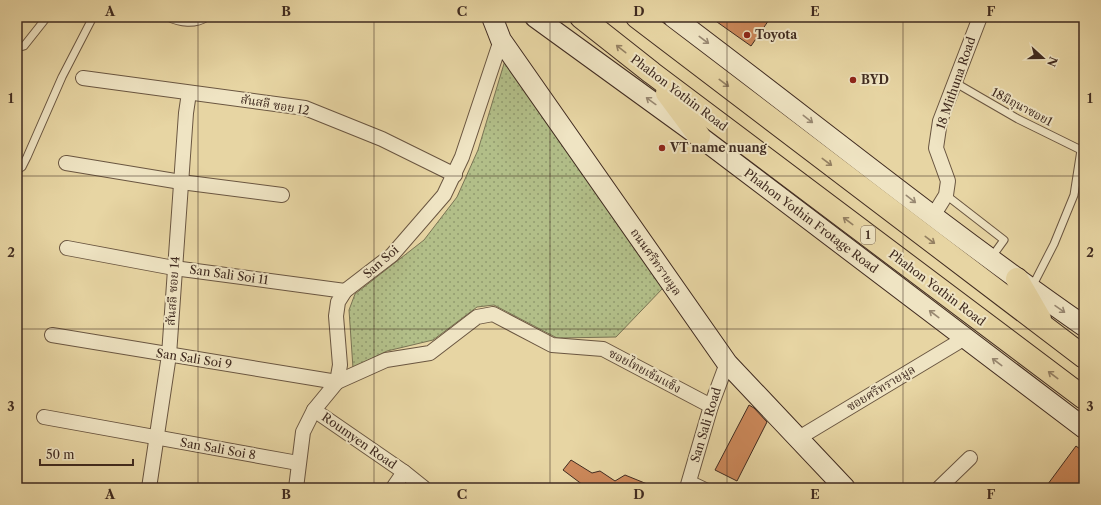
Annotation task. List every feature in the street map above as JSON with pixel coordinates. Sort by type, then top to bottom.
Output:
[{"type":"main road","name":"ถนนศรีทรายมูล","points":[[492,17],[501,40],[727,363],[797,439],[845,488]]},
{"type":"main road","name":"Phahon Yothin Frotage Road","points":[[535,17],[699,136],[1084,428]]},
{"type":"main road","name":"Phahon Yothin Road","points":[[581,17],[652,73],[1084,398]]},
{"type":"main road","points":[[637,17],[1084,357]]},
{"type":"main road","points":[[673,17],[933,216],[1024,284],[1084,326]]},
{"type":"main road","points":[[652,73],[699,136]]},
{"type":"main road","points":[[1024,284],[1044,327]]},
{"type":"street","name":"18 Mithuna Road","points":[[946,195],[948,180],[936,148],[940,121],[980,17]]},
{"type":"street","name":"San Soi","points":[[337,382],[340,365],[336,316],[338,302],[345,291],[392,255],[444,195],[455,175],[501,40]]},
{"type":"street","name":"สันสลี ซอย 12","points":[[83,78],[305,108],[382,139],[455,175]]},
{"type":"street","name":"สันสลี ซอย 14","points":[[149,488],[168,355],[189,92]]},
{"type":"street","points":[[66,163],[181,182],[282,196]]},
{"type":"street","points":[[933,216],[946,195]]},
{"type":"street","name":"San Sali Soi 11","points":[[67,248],[174,268],[345,291]]},
{"type":"street","name":"ซอยไทยเข้มแข็ง","points":[[337,382],[386,360],[430,353],[477,317],[493,314],[552,346],[603,349],[711,406]]},
{"type":"street","name":"San Sali Soi 9","points":[[52,335],[337,382]]},
{"type":"street","name":"ซอยศรีทรายมูล","points":[[797,439],[965,338]]},
{"type":"street","name":"San Sali Road","points":[[688,484],[711,406],[727,363]]},
{"type":"street","points":[[296,488],[303,432],[314,410],[337,382]]},
{"type":"street","name":"Roumyen Road","points":[[314,410],[404,472],[424,488]]},
{"type":"street","name":"San Sali Soi 8","points":[[44,417],[298,463]]},
{"type":"street","points":[[938,488],[970,458]]},
{"type":"street","points":[[393,488],[404,472]]},
{"type":"lane","points":[[17,48],[24,46],[47,17]]},
{"type":"lane","points":[[17,170],[22,167],[27,157],[62,77],[93,17]]},
{"type":"lane","points":[[168,17],[178,21],[192,22],[206,17]]},
{"type":"lane","name":"18มิถุนาซอย1","points":[[954,82],[1018,119],[1082,147]]},
{"type":"lane","points":[[1024,284],[1054,244],[1081,180],[1082,147]]},
{"type":"lane","points":[[946,195],[1004,240],[991,258]]},
{"type":"lane","points":[[688,484],[709,488]]},
{"type":"green space","points":[[506,57],[664,287],[616,337],[557,338],[494,305],[477,307],[433,340],[387,351],[353,368],[349,310],[355,294],[424,240],[457,197],[478,150]]},
{"type":"building","name":"Toyota","points":[[710,17],[771,17],[751,46]]},
{"type":"building","points":[[749,405],[754,408],[767,422],[737,481],[715,470]]},
{"type":"building","points":[[1076,446],[1084,452],[1084,476],[1075,488],[1045,488]]},
{"type":"building","points":[[571,460],[592,473],[600,471],[615,481],[625,475],[657,488],[587,488],[563,470]]},
{"type":"place","name":"Toyota","points":[[747,35]]},
{"type":"place","name":"BYD","points":[[853,80]]},
{"type":"place","name":"VT name nuang","points":[[662,148]]}]
